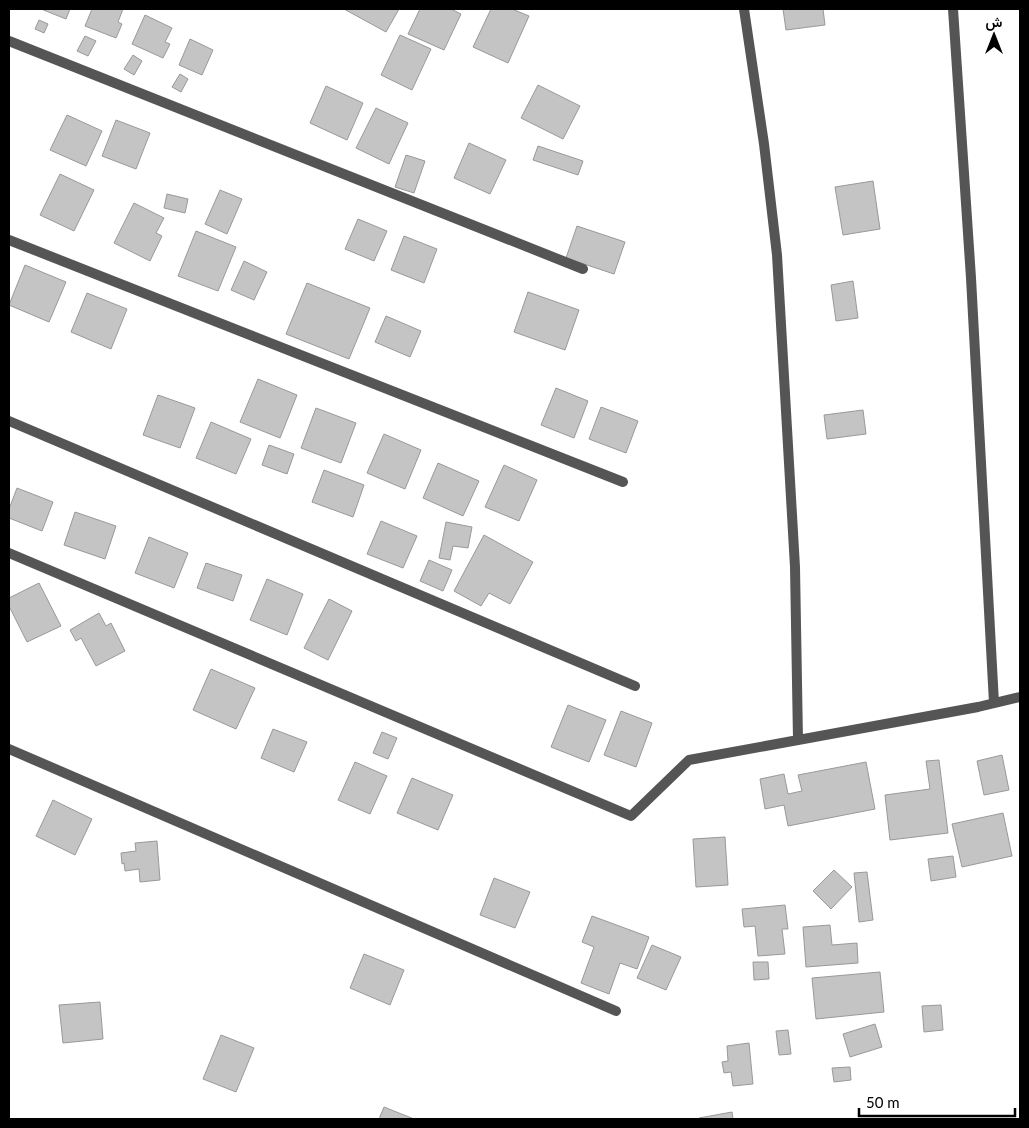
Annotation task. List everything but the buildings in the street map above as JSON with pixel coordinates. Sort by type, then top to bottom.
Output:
[{"type":"street","points":[[744,9],[764,144],[777,255],[794,567],[798,740]]},
{"type":"street","points":[[953,9],[971,278],[994,703]]},
{"type":"street","points":[[9,42],[583,269]]},
{"type":"street","points":[[9,240],[623,482]]},
{"type":"street","points":[[9,421],[635,686]]},
{"type":"street","points":[[9,554],[631,816],[689,760],[1020,697]]},
{"type":"street","points":[[9,749],[616,1011]]}]
